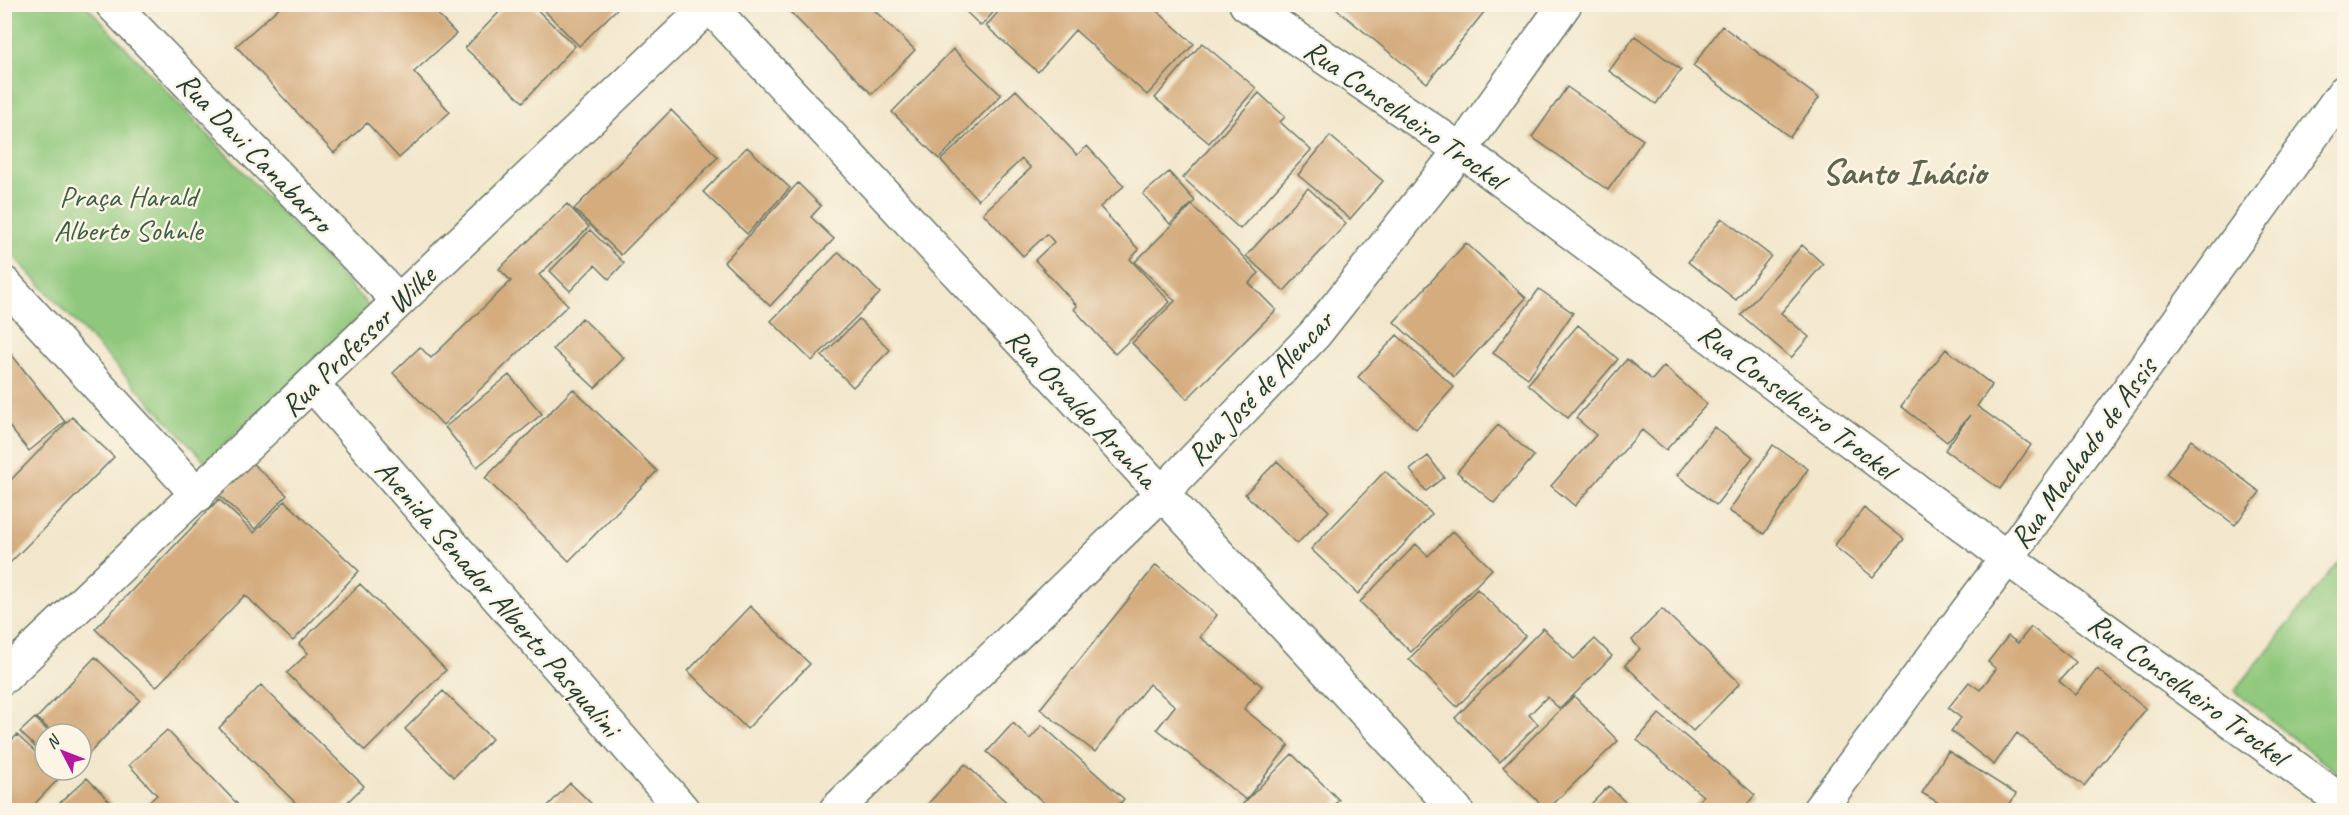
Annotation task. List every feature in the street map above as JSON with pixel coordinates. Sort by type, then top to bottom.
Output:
[{"type":"street","name":"Rua Davi Canabarro","points":[[112,4],[398,300]]},
{"type":"street","name":"Rua Conselheiro Trockel","points":[[1246,4],[1461,150],[2007,558],[2344,803]]},
{"type":"street","name":"Rua José de Alencar","points":[[836,810],[1161,494],[1315,334],[1461,150],[1565,4]]},
{"type":"street","name":"Rua Professor Wilke","points":[[4,677],[198,495],[398,300],[710,5]]},
{"type":"street","name":"Rua Osvaldo Aranha","points":[[710,5],[1456,810]]},
{"type":"street","name":"Rua Machado de Assis","points":[[1819,810],[2007,558],[2344,92]]},
{"type":"street","points":[[4,283],[198,495]]},
{"type":"street","name":"Avenida Senador Alberto Pasqualini","points":[[313,385],[683,810]]},
{"type":"green space","name":"Praça Harald Alberto Sohnle","points":[[5,5],[86,5],[370,307],[206,462],[5,247]]},
{"type":"green space","points":[[2344,554],[2344,779],[2235,691]]},
{"type":"building","points":[[507,4],[531,4],[575,46],[523,102],[465,48]]},
{"type":"building","points":[[538,4],[622,4],[579,46]]},
{"type":"building","points":[[792,4],[879,4],[874,10],[915,50],[872,94],[787,9]]},
{"type":"building","points":[[958,4],[1001,4],[981,26]]},
{"type":"building","points":[[1005,4],[1017,4],[1020,8],[1023,4],[1149,4],[1194,44],[1147,95],[1075,30],[1038,72],[986,26]]},
{"type":"building","points":[[1330,4],[1487,4],[1489,6],[1427,83]]},
{"type":"building","points":[[282,5],[429,5],[456,34],[414,72],[450,112],[399,158],[367,123],[334,153],[236,46]]},
{"type":"building","points":[[1722,26],[1819,98],[1790,137],[1693,66]]},
{"type":"building","points":[[1635,36],[1681,70],[1656,104],[1609,71]]},
{"type":"building","points":[[1202,43],[1256,88],[1209,143],[1155,98]]},
{"type":"building","points":[[953,49],[1001,95],[939,159],[892,112]]},
{"type":"building","points":[[1567,87],[1643,140],[1608,190],[1532,137]]},
{"type":"building","points":[[1016,90],[1077,155],[1087,146],[1124,186],[1100,207],[1139,250],[1130,259],[1170,302],[1115,354],[1074,309],[1077,306],[1035,260],[1054,242],[1047,234],[1023,256],[983,213],[1031,168],[1022,159],[978,200],[941,160]]},
{"type":"building","points":[[1259,93],[1285,117],[1280,122],[1311,150],[1240,229],[1183,178]]},
{"type":"building","points":[[671,110],[718,157],[621,255],[574,209]]},
{"type":"building","points":[[1330,136],[1383,181],[1350,219],[1298,175]]},
{"type":"building","points":[[747,147],[790,188],[747,234],[703,192]]},
{"type":"building","points":[[1169,172],[1195,201],[1170,224],[1143,194]]},
{"type":"building","points":[[798,183],[821,206],[811,217],[834,239],[770,306],[724,262]]},
{"type":"building","points":[[1308,188],[1346,224],[1284,291],[1246,256]]},
{"type":"building","points":[[567,204],[589,227],[539,275],[568,305],[443,425],[393,373],[420,347],[431,358],[511,281],[499,269]]},
{"type":"building","points":[[1192,205],[1259,273],[1249,283],[1276,310],[1187,399],[1132,343],[1175,301],[1135,262]]},
{"type":"building","points":[[1722,218],[1771,256],[1736,300],[1688,262]]},
{"type":"building","points":[[590,230],[624,263],[609,279],[595,265],[570,291],[550,271]]},
{"type":"building","points":[[1466,243],[1526,298],[1454,377],[1394,322]]},
{"type":"building","points":[[1802,245],[1823,264],[1781,313],[1809,337],[1791,358],[1741,315]]},
{"type":"building","points":[[839,252],[880,293],[812,361],[771,321]]},
{"type":"building","points":[[1539,289],[1573,313],[1528,378],[1493,353]]},
{"type":"building","points":[[582,318],[624,358],[595,388],[553,349]]},
{"type":"building","points":[[859,319],[890,350],[853,387],[822,356]]},
{"type":"building","points":[[1578,325],[1618,359],[1568,418],[1528,384]]},
{"type":"building","points":[[1397,335],[1454,387],[1416,429],[1358,377]]},
{"type":"building","points":[[4,345],[65,422],[29,451],[4,420]]},
{"type":"building","points":[[1946,349],[1992,385],[1977,406],[2031,445],[2000,489],[1945,450],[1970,415],[1947,442],[1901,406]]},
{"type":"building","points":[[1627,359],[1652,380],[1664,366],[1707,404],[1666,450],[1642,430],[1575,506],[1551,486],[1596,435],[1576,418]]},
{"type":"building","points":[[509,375],[542,414],[477,467],[445,427]]},
{"type":"building","points":[[573,389],[657,471],[569,561],[485,478]]},
{"type":"building","points":[[72,417],[114,457],[4,569],[4,487]]},
{"type":"building","points":[[1498,425],[1534,456],[1494,503],[1457,472]]},
{"type":"building","points":[[1714,427],[1753,457],[1716,505],[1677,475]]},
{"type":"building","points":[[2191,440],[2260,492],[2235,525],[2166,474]]},
{"type":"building","points":[[1773,445],[1808,469],[1764,534],[1729,511]]},
{"type":"building","points":[[1428,456],[1444,477],[1426,491],[1410,470]]},
{"type":"building","points":[[1277,461],[1329,511],[1297,544],[1245,494]]},
{"type":"building","points":[[251,462],[287,495],[255,529],[219,495]]},
{"type":"building","points":[[1385,471],[1432,514],[1358,594],[1311,549]]},
{"type":"building","points":[[219,499],[254,533],[285,501],[359,571],[293,641],[245,595],[156,687],[95,629]]},
{"type":"building","points":[[1864,508],[1904,539],[1873,577],[1834,546]]},
{"type":"building","points":[[1453,531],[1492,569],[1411,652],[1360,602],[1416,544],[1428,556]]},
{"type":"building","points":[[1156,565],[1217,615],[1200,637],[1262,686],[1244,709],[1289,745],[1246,800],[1157,729],[1175,706],[1149,684],[1095,752],[1040,709]]},
{"type":"building","points":[[360,584],[446,670],[365,751],[287,673],[308,653],[299,644]]},
{"type":"building","points":[[1477,589],[1525,636],[1457,707],[1409,659]]},
{"type":"building","points":[[750,606],[810,664],[747,729],[688,671]]},
{"type":"building","points":[[1662,609],[1740,683],[1693,731],[1625,665],[1640,649],[1632,640]]},
{"type":"building","points":[[2031,627],[2076,662],[2059,681],[2076,695],[2097,669],[2146,709],[2084,786],[2017,733],[1994,765],[1951,731],[1961,718],[1948,708],[1969,682],[1980,690],[1996,669],[1988,662],[2008,636],[2018,643]]},
{"type":"building","points":[[1543,628],[1574,659],[1595,639],[1612,656],[1560,709],[1547,697],[1529,715],[1538,724],[1500,762],[1455,718]]},
{"type":"building","points":[[95,657],[140,700],[93,749],[93,722],[41,722],[37,718]]},
{"type":"building","points":[[261,685],[364,786],[339,810],[303,810],[219,728]]},
{"type":"building","points":[[443,691],[492,739],[454,777],[405,729]]},
{"type":"building","points":[[1574,696],[1618,741],[1547,810],[1503,767]]},
{"type":"building","points":[[1659,714],[1755,795],[1742,810],[1691,810],[1703,796],[1637,740]]},
{"type":"building","points":[[35,718],[39,722],[33,722],[33,744],[20,732]]},
{"type":"building","points":[[1013,723],[1030,739],[1042,725],[1124,799],[1114,810],[1052,810],[987,752]]},
{"type":"building","points":[[167,730],[243,810],[140,810],[157,795],[129,765]]},
{"type":"building","points":[[17,735],[33,750],[33,782],[55,782],[29,810],[4,810],[4,748]]},
{"type":"building","points":[[1948,751],[2016,794],[2006,810],[1951,810],[1922,793]]},
{"type":"building","points":[[1292,754],[1339,800],[1329,810],[1237,810]]},
{"type":"building","points":[[965,764],[1015,810],[922,810]]},
{"type":"building","points":[[83,782],[91,782],[118,810],[52,810]]},
{"type":"building","points":[[570,783],[598,810],[544,810]]},
{"type":"building","points":[[1609,786],[1633,810],[1585,810]]},
{"type":"district","name":"Santo Inácio","points":[[1904,172]]}]
